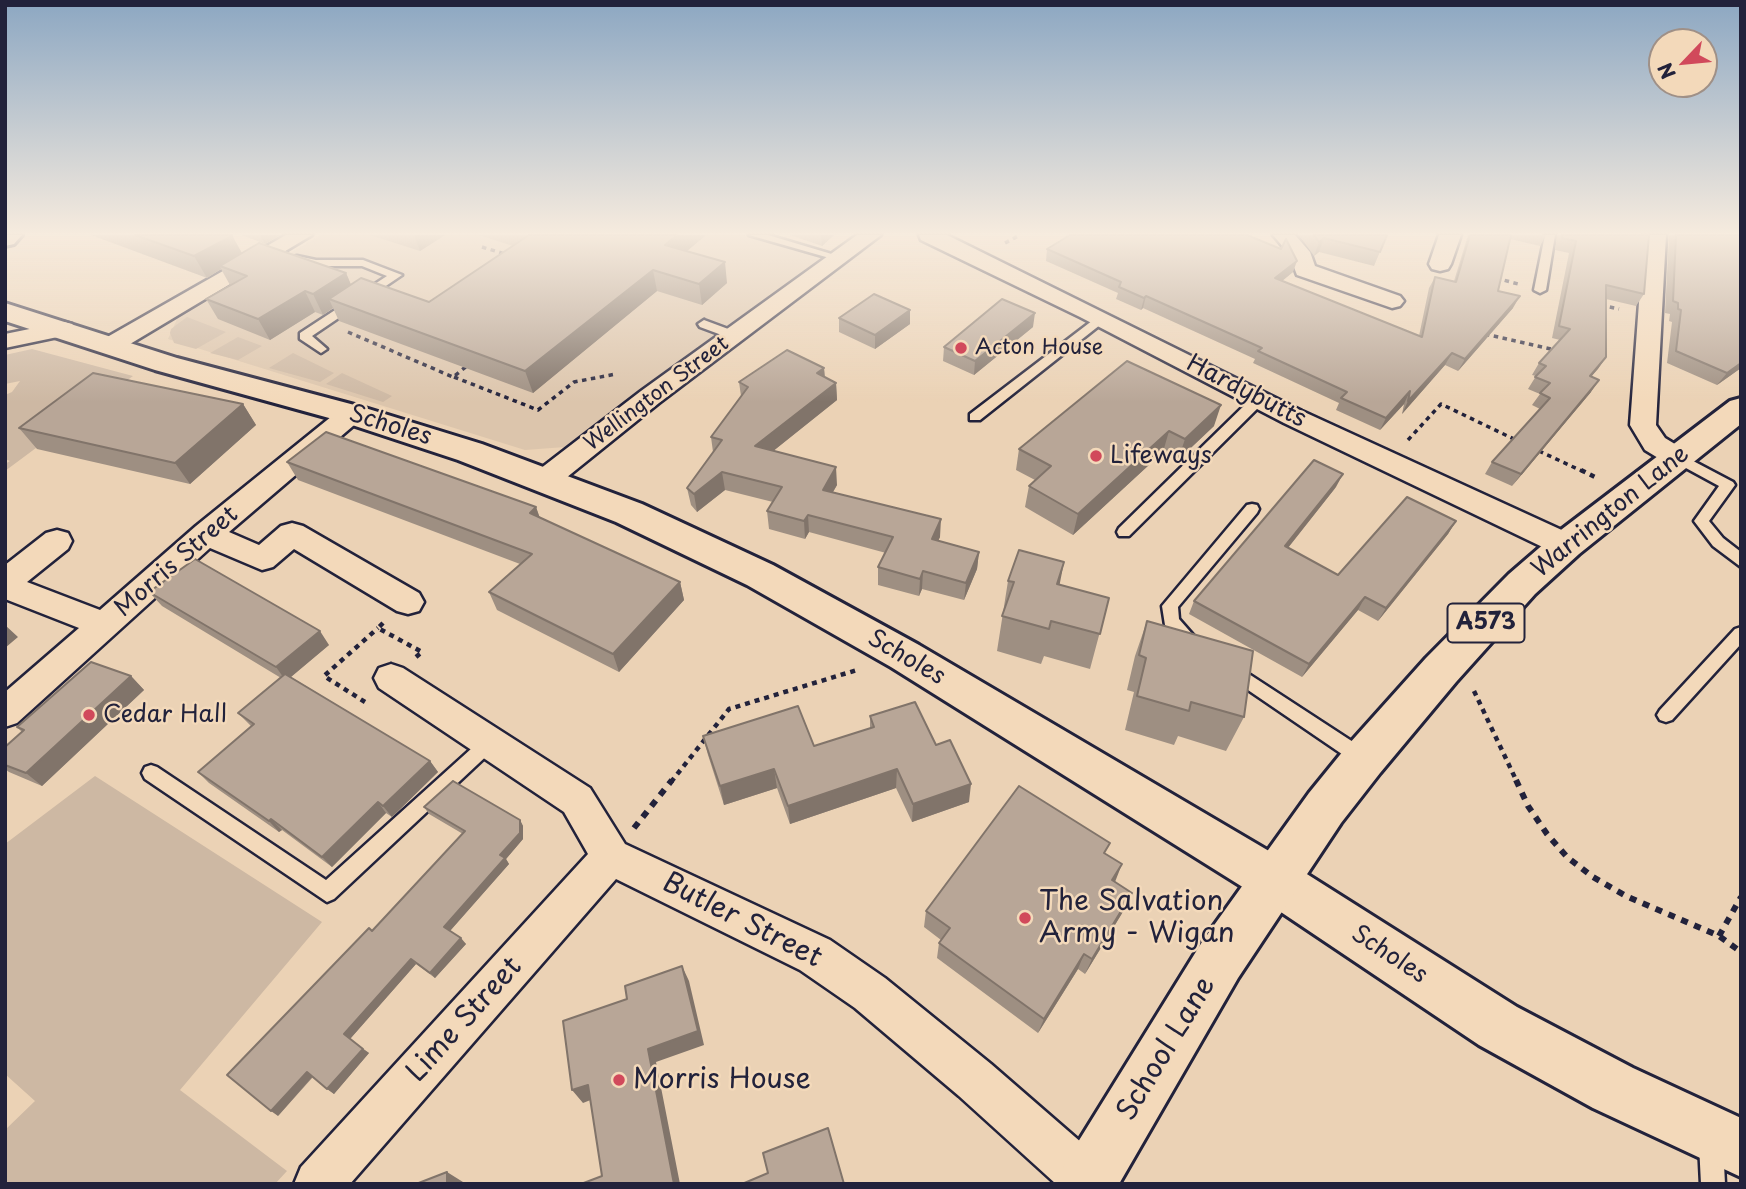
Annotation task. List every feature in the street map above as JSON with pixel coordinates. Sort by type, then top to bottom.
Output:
[{"type":"main road","name":"Scholes","points":[[5,312],[166,364],[351,414],[546,479],[629,513],[760,575],[905,656],[1274,880],[1498,1026],[1613,1088],[1721,1155]]},
{"type":"main road","name":"Warrington Lane","points":[[1274,880],[1364,759],[1441,670],[1522,584],[1566,545],[1741,408]]},
{"type":"main road","name":"School Lane","points":[[1087,1182],[1220,960],[1274,880]]},
{"type":"street","points":[[111,345],[206,290]]},
{"type":"street","name":"Wellington Street","points":[[546,479],[796,290]]},
{"type":"street","name":"Hardybutts","points":[[1044,290],[1259,399],[1566,545]]},
{"type":"street","points":[[1362,290],[1392,301]]},
{"type":"street","points":[[1651,290],[1643,425],[1655,444],[1678,458]]},
{"type":"street","points":[[5,341],[64,329]]},
{"type":"street","name":"Morris Street","points":[[5,713],[206,534],[351,414]]},
{"type":"street","points":[[206,534],[262,559],[292,534],[408,602]]},
{"type":"street","points":[[57,541],[5,584],[105,625]]},
{"type":"street","points":[[391,678],[577,800],[611,857]]},
{"type":"street","name":"Butler Street","points":[[611,857],[815,955],[870,993],[975,1080],[1087,1182]]},
{"type":"street","name":"Lime Street","points":[[318,1184],[611,857]]},
{"type":"lane","points":[[321,349],[304,336],[373,290]]},
{"type":"lane","points":[[975,417],[1101,318]]},
{"type":"lane","points":[[704,324],[735,336]]},
{"type":"lane","points":[[1124,532],[1259,399]]},
{"type":"lane","points":[[1678,458],[1728,485],[1701,521],[1718,542],[1741,561]]},
{"type":"lane","points":[[1252,509],[1170,606],[1171,621],[1196,647],[1364,759]]},
{"type":"lane","points":[[1666,715],[1741,633]]},
{"type":"lane","points":[[150,773],[327,892],[488,744]]},
{"type":"path","points":[[325,322],[538,410],[574,382],[616,374]]},
{"type":"path","points":[[1479,333],[1557,350]]},
{"type":"path","points":[[453,377],[475,361]]},
{"type":"path","points":[[1389,462],[1441,404],[1524,443]]},
{"type":"path","points":[[1535,449],[1606,482]]},
{"type":"path","points":[[324,676],[408,602]]},
{"type":"path","points":[[377,628],[422,652],[391,678]]},
{"type":"path","points":[[611,857],[729,709],[905,656]]},
{"type":"path","points":[[1473,689],[1528,806],[1546,834],[1567,857],[1593,877],[1626,896],[1719,936],[1741,952]]},
{"type":"path","points":[[1719,936],[1741,897]]},
{"type":"shaded area","points":[[226,290],[784,290],[565,447],[525,450],[168,339],[177,319]]},
{"type":"shaded area","points":[[187,317],[226,332],[196,349],[174,343],[171,329]]},
{"type":"shaded area","points":[[238,337],[262,346],[238,360],[210,353]]},
{"type":"shaded area","points":[[32,349],[133,376],[5,471],[5,464],[10,461],[5,459],[5,395],[12,392],[20,381],[5,384],[5,355]]},
{"type":"shaded area","points":[[293,353],[334,373],[320,382],[269,368]]},
{"type":"shaded area","points":[[342,373],[392,396],[383,402],[326,384]]},
{"type":"shaded area","points":[[95,776],[322,922],[180,1090],[287,1171],[275,1184],[5,1184],[5,1130],[35,1101],[5,1074],[5,844]]},
{"type":"building","points":[[221,290],[319,290],[313,294],[305,291],[258,319],[206,299]]},
{"type":"building","points":[[342,290],[396,290],[429,302],[446,290],[627,290],[525,371],[329,299]]},
{"type":"building","points":[[1127,290],[1306,290],[1422,337],[1432,290],[1498,290],[1520,296],[1465,359],[1452,353],[1408,401],[1410,391],[1386,418],[1341,398],[1347,392],[1258,351],[1262,348],[1146,296],[1144,298]]},
{"type":"building","points":[[1566,290],[1606,290],[1606,357],[1590,376],[1599,380],[1521,474],[1492,462],[1550,398],[1540,393],[1550,383],[1535,377],[1546,366],[1539,363],[1570,329],[1559,326]]},
{"type":"building","points":[[1673,290],[1741,290],[1741,363],[1727,373],[1676,351],[1681,310],[1678,309],[1678,303],[1673,301]]},
{"type":"building","points":[[874,294],[910,310],[875,335],[839,318]]},
{"type":"building","points":[[1002,299],[1035,313],[975,361],[944,347]]},
{"type":"building","points":[[787,350],[824,368],[817,373],[836,383],[755,446],[836,467],[823,490],[941,519],[932,539],[979,552],[966,583],[923,571],[920,579],[878,567],[893,537],[808,515],[804,521],[767,511],[782,487],[722,472],[694,494],[687,488],[722,440],[711,437],[748,387],[739,382]]},
{"type":"building","name":"Lifeways","points":[[1127,361],[1221,405],[1185,439],[1169,431],[1078,514],[1029,486],[1051,466],[1019,449]]},
{"type":"building","points":[[93,373],[243,404],[175,463],[19,428]]},
{"type":"building","points":[[326,432],[536,507],[530,513],[680,582],[613,654],[489,592],[532,554],[287,462]]},
{"type":"building","points":[[1314,460],[1343,474],[1285,546],[1338,575],[1407,497],[1456,521],[1386,608],[1365,597],[1309,664],[1194,601]]},
{"type":"building","points":[[1019,550],[1064,562],[1057,584],[1109,598],[1100,634],[1051,621],[1049,629],[1002,616],[1014,582],[1008,581]]},
{"type":"building","points":[[195,559],[320,631],[276,667],[149,592]]},
{"type":"building","points":[[1147,621],[1253,651],[1244,717],[1191,702],[1189,711],[1137,696],[1146,658],[1139,655]]},
{"type":"building","points":[[91,662],[131,676],[26,773],[5,765],[5,747],[24,730],[17,727]]},
{"type":"building","points":[[285,674],[430,761],[383,806],[378,802],[322,857],[271,819],[269,821],[198,772],[254,724],[238,713]]},
{"type":"building","points":[[915,702],[936,745],[950,740],[971,784],[913,804],[897,769],[788,806],[774,769],[720,786],[703,736],[798,706],[814,746],[874,727],[870,716]]},
{"type":"building","points":[[453,781],[520,820],[520,833],[500,855],[505,858],[444,927],[461,938],[430,973],[411,959],[344,1034],[363,1049],[327,1089],[307,1072],[271,1111],[227,1075],[369,928],[372,931],[465,831],[424,807]]},
{"type":"building","name":"The Salvation Army - Wigan","points":[[1019,786],[1110,843],[1104,853],[1122,864],[1112,880],[1132,893],[1092,959],[1084,954],[1044,1019],[939,943],[950,928],[926,911]]},
{"type":"building","name":"Morris House","points":[[682,966],[698,1031],[648,1049],[674,1184],[581,1184],[602,1176],[588,1085],[572,1090],[563,1021],[627,999],[625,986]]},
{"type":"building","name":"Morris House","points":[[828,1128],[844,1184],[742,1184],[768,1173],[763,1153]]},
{"type":"building","points":[[447,1172],[447,1184],[416,1184]]},
{"type":"place","name":"Acton House","points":[[961,348]]},
{"type":"place","name":"Lifeways","points":[[1096,456]]},
{"type":"place","name":"Cedar Hall","points":[[89,715]]},
{"type":"place","name":"The Salvation Army - Wigan","points":[[1025,918]]},
{"type":"place","name":"Morris House","points":[[619,1080]]}]
